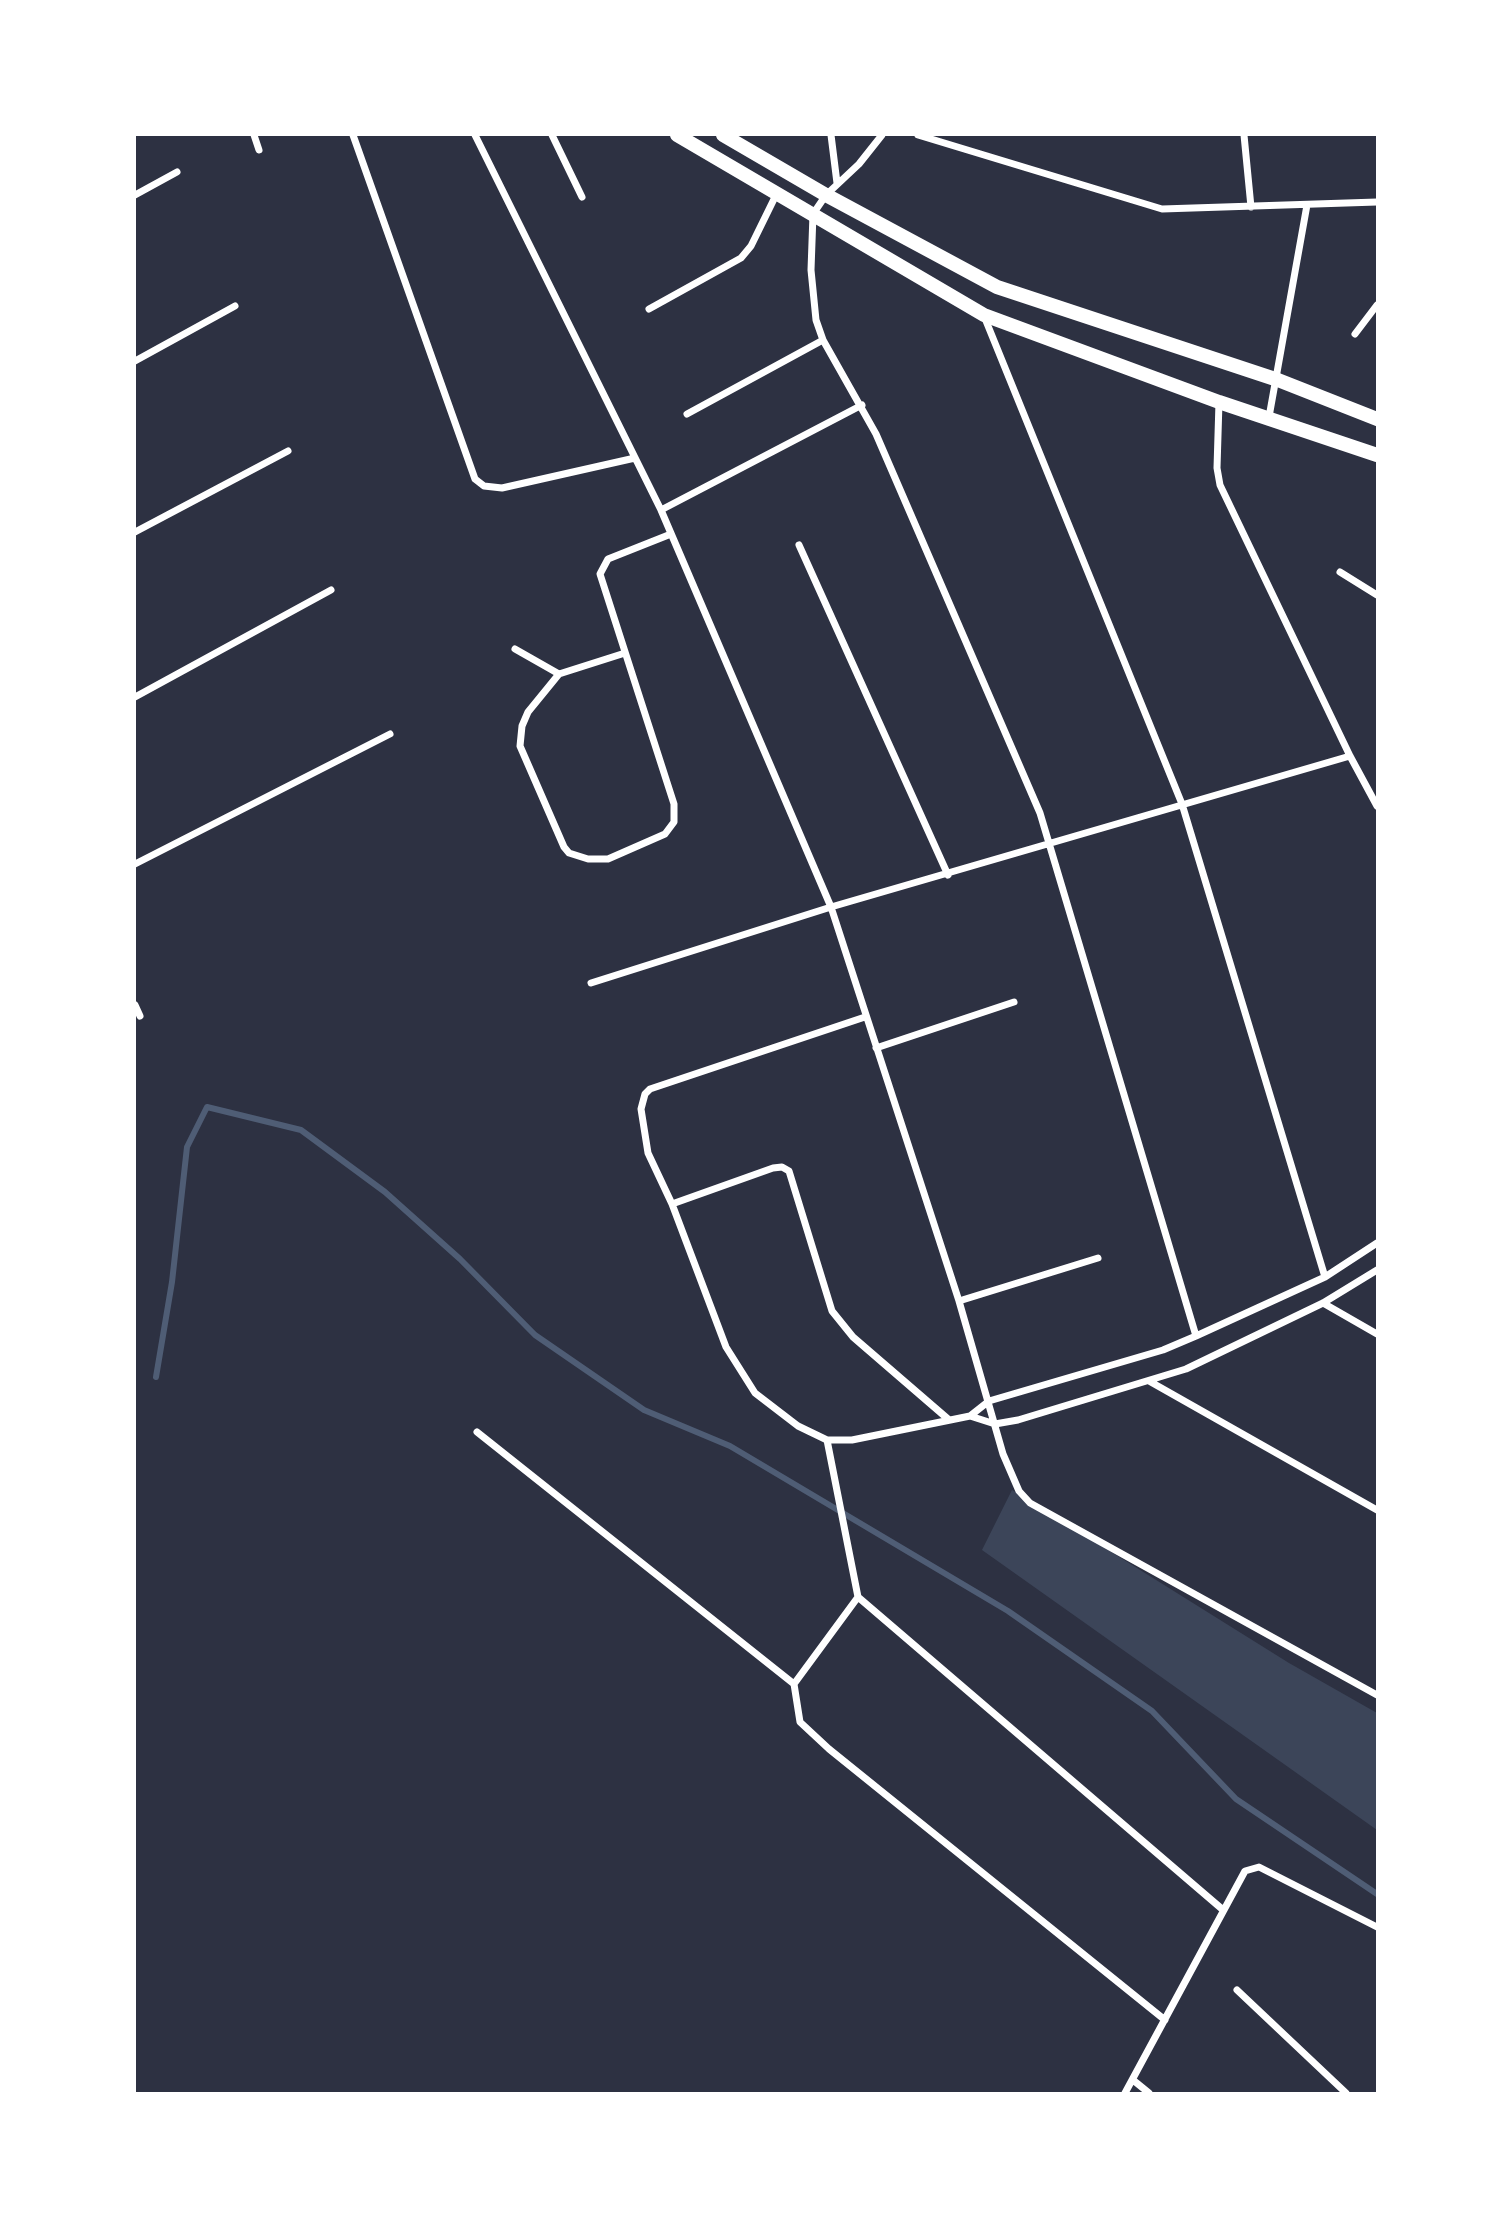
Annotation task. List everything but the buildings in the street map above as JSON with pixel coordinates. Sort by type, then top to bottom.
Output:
[{"type":"main road","points":[[677,135],[984,315],[1219,402],[1377,455]]},
{"type":"main road","points":[[723,135],[826,195],[996,287],[1278,380],[1377,419]]},
{"type":"street","points":[[254,135],[259,150]]},
{"type":"street","points":[[353,135],[470,469],[484,486],[502,488],[635,457]]},
{"type":"street","points":[[475,135],[660,510],[831,907],[1013,1480],[1030,1503],[1377,1695]]},
{"type":"street","points":[[552,135],[582,197]]},
{"type":"street","points":[[831,135],[837,183]]},
{"type":"street","points":[[882,135],[859,164],[826,195],[813,214],[812,298],[823,340],[862,405],[1014,749],[1049,843],[1196,1336]]},
{"type":"street","points":[[918,135],[1162,209],[1377,202]]},
{"type":"street","points":[[1244,135],[1251,207]]},
{"type":"street","points":[[135,195],[177,172]]},
{"type":"street","points":[[649,309],[741,258],[751,246],[777,193]]},
{"type":"street","points":[[1269,417],[1278,380],[1307,205]]},
{"type":"street","points":[[1355,334],[1377,305]]},
{"type":"street","points":[[135,361],[235,306]]},
{"type":"street","points":[[984,315],[1182,804],[1325,1277]]},
{"type":"street","points":[[687,414],[823,340]]},
{"type":"street","points":[[1219,402],[1216,445],[1220,485],[1350,756],[1377,806]]},
{"type":"street","points":[[660,510],[862,405]]},
{"type":"street","points":[[135,532],[288,450]]},
{"type":"street","points":[[625,653],[559,674],[528,712],[522,726],[520,746],[564,847],[569,853],[588,859],[608,859],[665,834],[671,828],[675,815],[674,804],[600,574],[602,565],[608,559],[671,534]]},
{"type":"street","points":[[799,545],[948,875]]},
{"type":"street","points":[[1340,572],[1377,595]]},
{"type":"street","points":[[135,697],[331,590]]},
{"type":"street","points":[[515,649],[559,674]]},
{"type":"street","points":[[135,864],[390,734]]},
{"type":"street","points":[[591,983],[831,907],[1350,756]]},
{"type":"street","points":[[876,1048],[1014,1002]]},
{"type":"street","points":[[135,1005],[140,1016]]},
{"type":"street","points":[[865,1017],[650,1089],[645,1094],[641,1109],[648,1153],[672,1205],[726,1347],[755,1393],[798,1426],[827,1440],[852,1440],[970,1416],[995,1424],[1186,1369],[1324,1303],[1377,1270]]},
{"type":"street","points":[[672,1205],[773,1168],[782,1167],[789,1171],[832,1311],[853,1337],[948,1419]]},
{"type":"street","points":[[970,1416],[989,1401],[1163,1350],[1196,1336],[1325,1277],[1377,1243]]},
{"type":"street","points":[[958,1301],[1098,1258]]},
{"type":"street","points":[[1324,1303],[1377,1334]]},
{"type":"street","points":[[1149,1381],[1377,1510]]},
{"type":"street","points":[[477,1432],[794,1684],[800,1722],[829,1749],[1164,2020]]},
{"type":"street","points":[[827,1440],[858,1597],[1222,1909]]},
{"type":"street","points":[[794,1684],[858,1597]]},
{"type":"street","points":[[1125,2093],[1222,1909],[1241,1875],[1249,1868],[1259,1867],[1377,1927]]},
{"type":"street","points":[[1237,1990],[1346,2093]]},
{"type":"street","points":[[1133,2080],[1149,2093]]},
{"type":"shaded area","points":[[1012,1490],[1289,1663],[1377,1713],[1377,1830],[982,1550]]},
{"type":"waterway","points":[[156,1377],[172,1282],[187,1147],[207,1107],[301,1130],[385,1192],[460,1259],[535,1335],[644,1410],[730,1446],[1008,1611],[1152,1711],[1236,1799],[1377,1894]]}]
